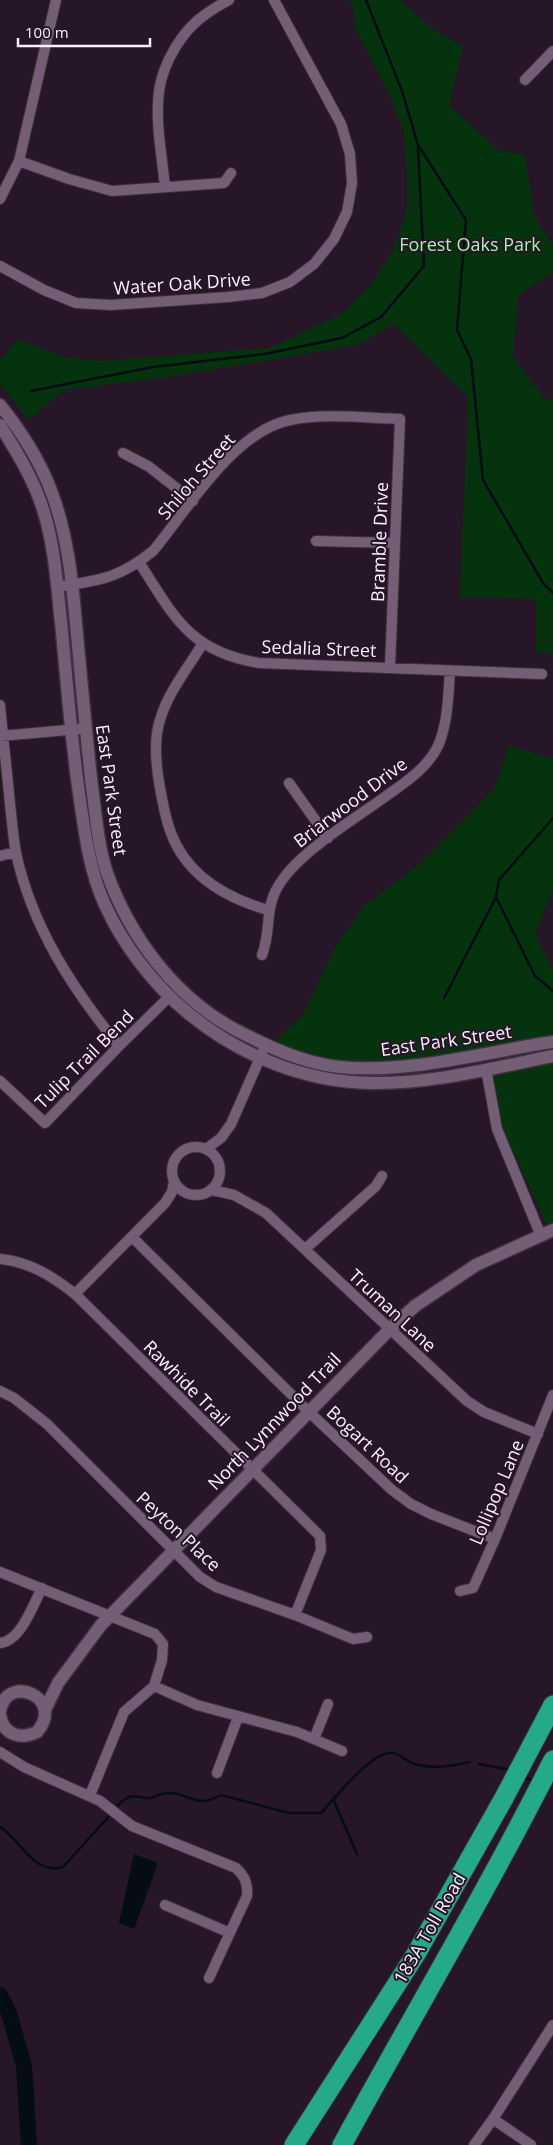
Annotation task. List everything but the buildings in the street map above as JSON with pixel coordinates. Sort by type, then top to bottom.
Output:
[{"type":"highway","name":"183A Toll Road","points":[[294,2145],[416,1954],[504,1798],[553,1705]]},
{"type":"highway","name":"183A Toll Road","points":[[342,2145],[527,1811],[553,1760]]},
{"type":"highway","points":[[285,2145],[310,2118]]},
{"type":"street","points":[[0,199],[19,160],[56,0]]},
{"type":"street","points":[[165,187],[159,117],[159,91],[166,66],[180,39],[204,14],[229,0]]},
{"type":"street","name":"Water Oak Drive","points":[[0,266],[44,290],[76,303],[111,305],[262,293],[290,282],[314,264],[334,239],[348,212],[352,183],[350,154],[341,124],[274,0]]},
{"type":"street","points":[[525,80],[553,51]]},
{"type":"street","points":[[19,160],[69,179],[112,191],[224,183],[231,173]]},
{"type":"street","name":"East Park Street","points":[[0,405],[20,430],[38,460],[60,518],[72,584],[98,836],[106,871],[120,906],[139,939],[163,971],[190,999],[222,1022],[265,1045],[303,1060],[326,1065],[376,1068],[410,1067],[553,1042]]},
{"type":"street","name":"Shiloh Street","points":[[57,587],[107,578],[124,572],[139,562],[153,551],[230,455],[256,434],[289,420],[323,416],[400,419]]},
{"type":"street","name":"Bramble Drive","points":[[390,667],[400,419]]},
{"type":"street","name":"East Park Street","points":[[0,425],[20,457],[35,488],[49,533],[57,587],[71,729],[87,847],[104,904],[127,944],[170,996],[208,1030],[260,1058],[298,1072],[330,1079],[370,1083],[405,1082],[553,1056]]},
{"type":"street","points":[[123,453],[148,466],[193,501]]},
{"type":"street","points":[[316,541],[394,543]]},
{"type":"street","name":"Sedalia Street","points":[[139,562],[172,614],[203,644],[224,656],[259,663],[390,667],[450,672],[542,674]]},
{"type":"street","points":[[203,644],[172,692],[159,721],[157,770],[166,818],[178,846],[196,872],[227,895],[242,903],[268,910]]},
{"type":"street","name":"Briarwood Drive","points":[[262,955],[266,944],[268,910],[283,878],[328,838],[408,781],[431,757],[437,747],[444,726],[450,672]]},
{"type":"street","points":[[0,705],[1,736],[16,852],[29,899],[46,938],[67,977],[91,1012],[119,1046]]},
{"type":"street","points":[[1,736],[86,728]]},
{"type":"street","points":[[288,783],[328,838]]},
{"type":"street","points":[[0,856],[16,852]]},
{"type":"street","name":"Tulip Trail Bend","points":[[0,1081],[44,1123],[170,996]]},
{"type":"street","points":[[216,1158],[221,1138],[237,1111],[265,1045]]},
{"type":"street","points":[[486,1069],[497,1129],[541,1236]]},
{"type":"street","points":[[206,1149],[221,1138]]},
{"type":"street","points":[[75,1294],[165,1203],[172,1192],[174,1181],[173,1165],[177,1157],[190,1148],[206,1149],[216,1158],[220,1178],[212,1190],[206,1194],[178,1197],[165,1203]]},
{"type":"street","points":[[305,1249],[376,1186],[382,1176]]},
{"type":"street","name":"Truman Lane","points":[[220,1178],[234,1196]]},
{"type":"street","points":[[174,1181],[179,1188],[192,1195]]},
{"type":"street","name":"Truman Lane","points":[[212,1190],[234,1196],[266,1213],[467,1401],[484,1412],[538,1434]]},
{"type":"street","name":"North Lynnwood Trail","points":[[45,1710],[58,1683],[110,1615],[389,1330],[431,1294],[476,1265],[553,1230]]},
{"type":"street","name":"Bogart Road","points":[[132,1236],[309,1412],[392,1490],[411,1504],[431,1514],[496,1539]]},
{"type":"street","name":"Rawhide Trail","points":[[0,1259],[28,1264],[56,1278],[75,1294],[252,1470],[310,1524],[320,1536],[321,1550],[295,1615]]},
{"type":"street","name":"Peyton Place","points":[[0,1391],[14,1398],[47,1424],[173,1551],[200,1577],[216,1588],[295,1615],[353,1639],[367,1637]]},
{"type":"street","name":"Lollipop Lane","points":[[460,1591],[473,1588],[496,1539],[553,1395]]},
{"type":"street","points":[[0,1572],[155,1634],[163,1644],[162,1660],[154,1686],[124,1712],[90,1795]]},
{"type":"street","points":[[0,1643],[4,1643],[21,1629],[42,1588]]},
{"type":"street","points":[[31,1693],[38,1697],[45,1710],[42,1726],[30,1735],[15,1735],[1,1713],[16,1692],[31,1693],[58,1683]]},
{"type":"street","points":[[154,1686],[198,1705],[297,1732],[342,1751]]},
{"type":"street","points":[[314,1739],[328,1704]]},
{"type":"street","points":[[217,1773],[238,1717]]},
{"type":"street","points":[[0,1752],[24,1767],[90,1795],[106,1804],[132,1826],[236,1868],[244,1875],[247,1896],[209,1978]]},
{"type":"street","points":[[165,1905],[230,1933]]},
{"type":"street","points":[[474,2145],[493,2119],[552,2027]]},
{"type":"street","points":[[493,2119],[532,2145]]},
{"type":"green space","name":"Forest Oaks Park","points":[[349,0],[400,0],[433,29],[463,47],[449,105],[498,150],[525,155],[534,216],[553,245],[553,272],[518,296],[513,356],[544,398],[553,400],[553,657],[547,652],[536,652],[536,599],[460,597],[468,397],[394,324],[358,345],[168,377],[64,390],[29,420],[0,384],[0,360],[18,339],[64,357],[98,361],[270,348],[341,314],[370,286],[392,252],[407,211],[407,171],[403,129],[390,96],[355,28],[354,12]]},
{"type":"green space","points":[[509,746],[553,758],[553,890],[535,934],[553,970],[553,1038],[384,1065],[326,1060],[272,1044],[303,1015],[336,945],[365,905],[420,864],[494,789]]},
{"type":"green space","points":[[553,1060],[553,1223],[547,1225],[501,1124],[492,1076],[498,1071]]},
{"type":"shaded area","points":[[134,1854],[158,1863],[134,1929],[119,1923]]},
{"type":"waterway","points":[[366,0],[402,91],[418,145],[466,220],[457,330],[471,359],[483,480],[543,583],[553,593]]},
{"type":"waterway","points":[[31,391],[153,367],[264,354],[342,338],[381,317],[424,266],[418,147]]},
{"type":"waterway","points":[[444,998],[496,897],[499,880],[553,818]]},
{"type":"waterway","points":[[496,897],[535,976],[553,991]]},
{"type":"waterway","points":[[116,1808],[129,1797],[149,1798],[166,1793],[177,1794],[200,1801],[206,1801],[221,1795],[289,1813],[321,1813],[354,1777],[383,1755],[394,1753],[412,1763],[434,1767],[470,1762]]},
{"type":"waterway","points":[[479,1764],[511,1770]]},
{"type":"waterway","points":[[522,1776],[533,1781]]},
{"type":"waterway","points":[[334,1801],[357,1854]]},
{"type":"waterway","points":[[0,1827],[36,1862],[53,1868],[63,1867],[112,1813]]},
{"type":"waterway","points":[[0,1995],[9,2013],[24,2066],[29,2145]]}]
